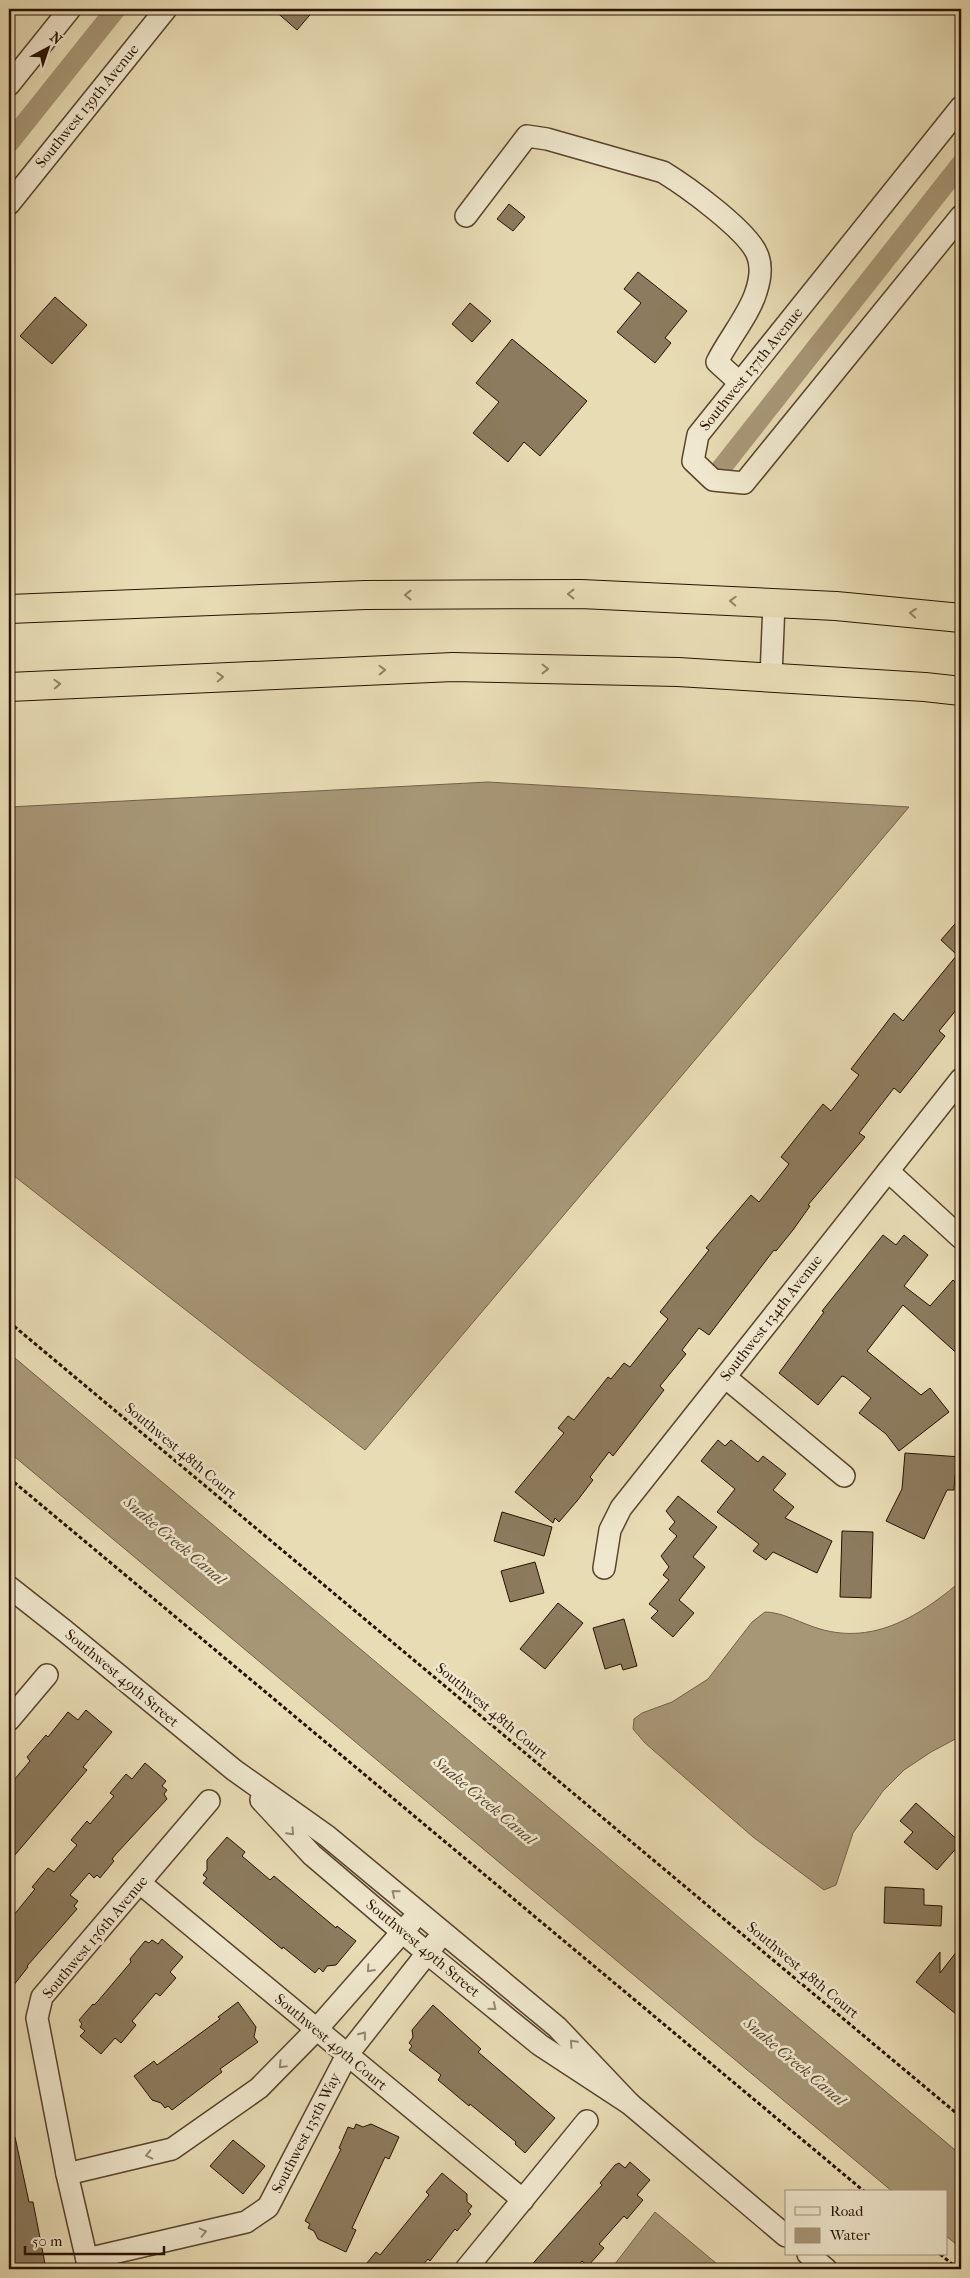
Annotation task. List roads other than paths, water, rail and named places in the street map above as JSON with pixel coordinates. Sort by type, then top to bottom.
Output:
[{"type":"highway","points":[[9,609],[404,595],[581,594],[836,606],[961,618]]},
{"type":"highway","points":[[9,686],[453,667],[678,672],[925,686],[961,691]]},
{"type":"street","points":[[9,85],[70,9]]},
{"type":"street","name":"Southwest 139th Avenue","points":[[9,204],[166,9]]},
{"type":"street","name":"Southwest 137th Avenue","points":[[961,108],[698,435],[693,461],[712,480],[744,483],[961,216]]},
{"type":"street","points":[[466,216],[527,136],[547,139],[663,172],[676,180],[744,237],[758,255],[759,280],[756,294],[717,362],[740,383]]},
{"type":"street","points":[[771,677],[774,603]]},
{"type":"street","name":"Southwest 134th Avenue","points":[[604,1568],[610,1530],[621,1508],[961,1079]]},
{"type":"street","points":[[888,1171],[961,1238]]},
{"type":"street","points":[[725,1377],[844,1476]]},
{"type":"street","name":"Southwest 49th Street","points":[[9,1588],[65,1631],[234,1770],[327,1836],[443,1934],[558,2027],[630,2104],[785,2235]]},
{"type":"street","points":[[9,1720],[47,1674]]},
{"type":"street","name":"Southwest 49th Street","points":[[234,1770],[312,1855],[403,1933],[540,2045],[630,2104]]},
{"type":"street","name":"Southwest 136th Avenue","points":[[88,2264],[67,2174],[37,2018],[42,1997],[209,1802]]},
{"type":"street","name":"Southwest 49th Court","points":[[140,1883],[523,2200]]},
{"type":"street","points":[[67,2174],[172,2150],[259,2088],[316,2030],[419,1913]]},
{"type":"street","name":"Southwest 135th Way","points":[[88,2264],[246,2222],[268,2206],[347,2055],[443,1934]]},
{"type":"street","points":[[466,2269],[587,2121]]},
{"type":"street","points":[[810,2256],[826,2269]]},
{"type":"water","points":[[488,782],[909,807],[365,1450],[9,1172],[9,807]]},
{"type":"water","name":"Snake Creek Canal","points":[[9,1353],[961,2155],[961,2248],[948,2238],[948,2190],[891,2190],[9,1452]]},
{"type":"water","points":[[961,1581],[961,1736],[931,1752],[904,1770],[883,1791],[853,1833],[836,1885],[824,1890],[753,1837],[645,1743],[633,1729],[634,1719],[642,1713],[672,1702],[708,1679],[752,1622],[765,1612],[786,1616],[820,1629],[840,1633],[860,1633],[896,1624],[930,1605]]},
{"type":"water","points":[[655,2212],[723,2269],[611,2269]]},
{"type":"waterway","points":[[9,143],[116,9]]},
{"type":"waterway","points":[[719,471],[961,164]]}]
